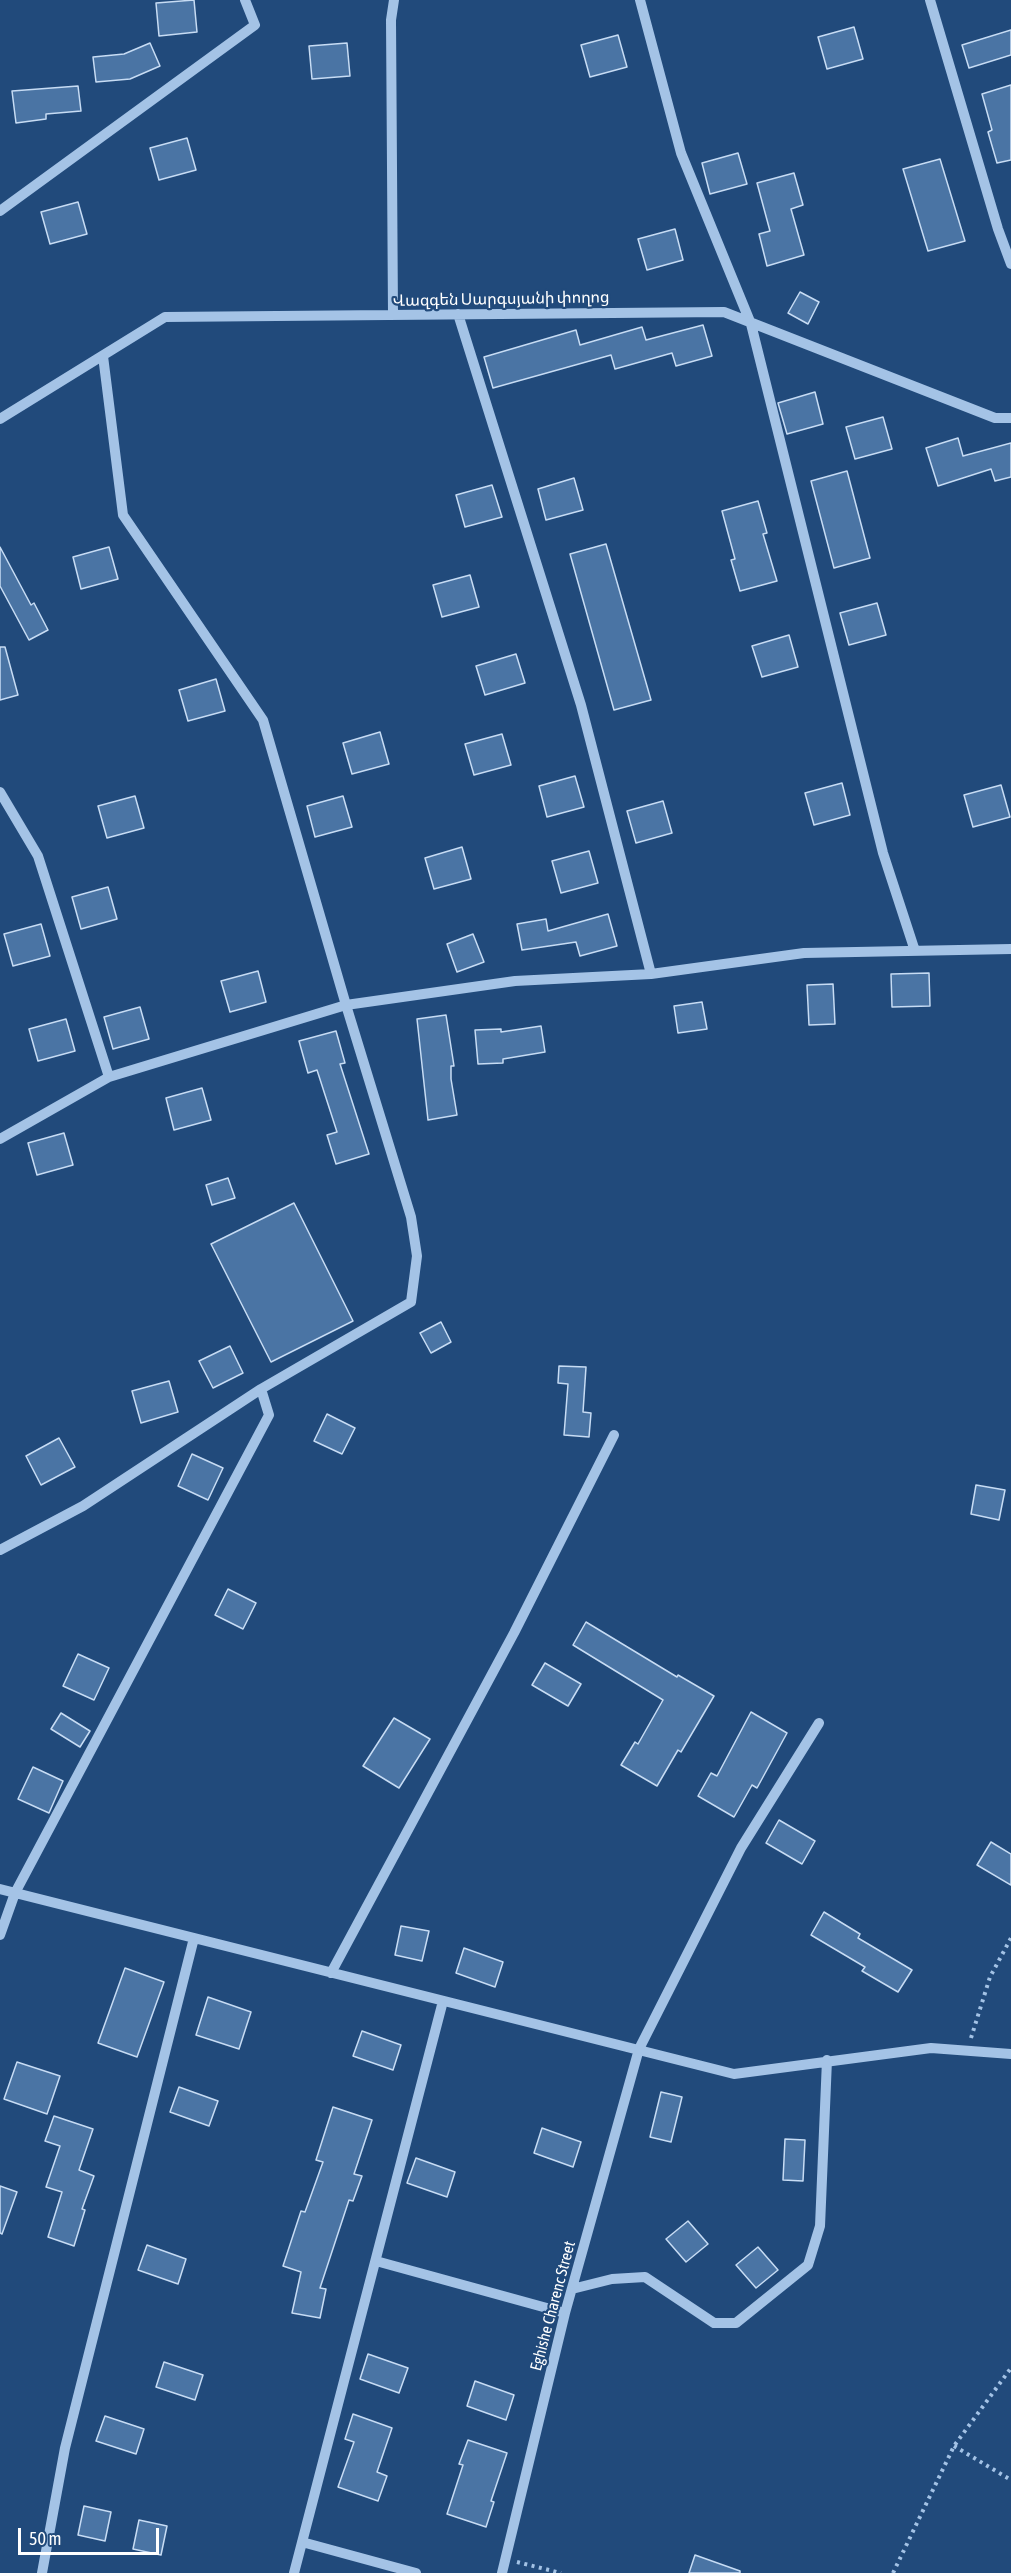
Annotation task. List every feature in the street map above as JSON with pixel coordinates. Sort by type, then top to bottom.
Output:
[{"type":"street","points":[[0,211],[255,25],[245,0]]},
{"type":"street","points":[[393,315],[391,20],[394,0]]},
{"type":"street","points":[[640,0],[681,153],[751,324],[883,853],[915,951]]},
{"type":"street","points":[[930,0],[998,229],[1011,264]]},
{"type":"street","name":"Վազգեն Սարգսյանի փողոց","points":[[0,418],[165,317],[724,312],[995,418],[1011,418]]},
{"type":"street","points":[[458,315],[581,705],[651,974]]},
{"type":"street","points":[[0,1550],[83,1506],[261,1389],[411,1302],[417,1256],[411,1217],[263,720],[123,515],[103,356]]},
{"type":"street","points":[[0,792],[38,856],[110,1077]]},
{"type":"street","points":[[0,1139],[110,1077],[346,1005],[515,981],[651,974],[804,953],[1011,949]]},
{"type":"street","points":[[0,1935],[15,1893],[269,1415],[261,1389]]},
{"type":"street","points":[[331,1973],[514,1633],[614,1435]]},
{"type":"street","name":"Eghishe Charenc Street","points":[[502,2573],[565,2313],[639,2049],[741,1848],[819,1723]]},
{"type":"street","points":[[0,1889],[734,2074],[931,2048],[1011,2054]]},
{"type":"street","points":[[42,2573],[65,2448],[194,1938]]},
{"type":"street","points":[[294,2573],[443,2001]]},
{"type":"street","points":[[572,2289],[612,2279],[645,2277],[714,2323],[736,2323],[808,2265],[820,2226],[827,2060]]},
{"type":"street","points":[[375,2261],[565,2313]]},
{"type":"street","points":[[302,2542],[416,2573]]},
{"type":"path","points":[[968,2050],[990,1977],[1011,1938]]},
{"type":"path","points":[[893,2573],[954,2446],[1011,2368]]},
{"type":"path","points":[[954,2446],[1011,2480]]},
{"type":"path","points":[[505,2559],[561,2573]]},
{"type":"building","points":[[194,0],[197,32],[159,36],[156,3]]},
{"type":"building","points":[[854,27],[863,59],[827,69],[818,37]]},
{"type":"building","points":[[1011,30],[1011,55],[969,68],[962,45]]},
{"type":"building","points":[[618,35],[627,67],[590,77],[581,45]]},
{"type":"building","points":[[150,43],[160,66],[130,79],[96,82],[93,57],[124,54]]},
{"type":"building","points":[[347,43],[350,76],[312,79],[309,46]]},
{"type":"building","points":[[1011,85],[1011,160],[997,163],[988,132],[992,130],[982,94]]},
{"type":"building","points":[[78,86],[81,111],[46,114],[46,119],[16,123],[12,91]]},
{"type":"building","points":[[187,138],[196,170],[159,180],[150,148]]},
{"type":"building","points":[[738,153],[747,184],[710,194],[702,163]]},
{"type":"building","points":[[940,159],[965,241],[928,251],[903,169]]},
{"type":"building","points":[[794,173],[803,205],[791,209],[804,255],[767,266],[759,234],[770,231],[757,183]]},
{"type":"building","points":[[78,202],[87,234],[50,244],[41,212]]},
{"type":"building","points":[[675,229],[683,260],[647,270],[638,239]]},
{"type":"building","points":[[800,292],[819,302],[808,324],[788,313]]},
{"type":"building","points":[[703,325],[712,356],[676,366],[672,353],[615,369],[611,355],[493,388],[484,357],[576,330],[580,345],[642,327],[646,340]]},
{"type":"building","points":[[815,392],[823,424],[787,434],[778,403]]},
{"type":"building","points":[[883,417],[892,449],[855,459],[846,427]]},
{"type":"building","points":[[958,438],[963,456],[1011,443],[1011,477],[995,481],[991,469],[938,486],[926,448]]},
{"type":"building","points":[[847,471],[870,558],[834,568],[811,481]]},
{"type":"building","points":[[574,478],[583,510],[546,520],[538,489]]},
{"type":"building","points":[[492,485],[502,517],[465,527],[456,495]]},
{"type":"building","points":[[758,501],[767,533],[763,534],[777,581],[740,591],[731,560],[735,559],[722,511]]},
{"type":"building","points":[[606,544],[651,700],[614,710],[570,554]]},
{"type":"building","points":[[0,547],[31,605],[34,603],[48,630],[29,640],[0,586]]},
{"type":"building","points":[[109,547],[118,579],[81,589],[73,557]]},
{"type":"building","points":[[470,575],[479,607],[442,617],[433,585]]},
{"type":"building","points":[[877,603],[886,635],[849,645],[840,613]]},
{"type":"building","points":[[789,635],[798,667],[762,677],[752,646]]},
{"type":"building","points":[[0,647],[5,647],[18,695],[0,700]]},
{"type":"building","points":[[516,654],[525,683],[485,695],[476,666]]},
{"type":"building","points":[[216,679],[225,711],[188,721],[179,690]]},
{"type":"building","points":[[380,732],[389,764],[352,774],[343,743]]},
{"type":"building","points":[[502,734],[511,765],[474,775],[465,744]]},
{"type":"building","points":[[575,776],[584,807],[547,817],[539,786]]},
{"type":"building","points":[[842,783],[850,815],[814,825],[805,793]]},
{"type":"building","points":[[1001,785],[1010,817],[973,827],[964,795]]},
{"type":"building","points":[[135,796],[144,828],[107,838],[98,806]]},
{"type":"building","points":[[343,796],[352,827],[315,837],[307,806]]},
{"type":"building","points":[[663,801],[672,833],[636,843],[627,811]]},
{"type":"building","points":[[462,847],[471,879],[434,889],[425,858]]},
{"type":"building","points":[[589,851],[598,883],[561,893],[552,861]]},
{"type":"building","points":[[108,887],[117,919],[81,929],[72,897]]},
{"type":"building","points":[[608,914],[617,946],[580,956],[576,942],[522,950],[517,924],[546,919],[548,931]]},
{"type":"building","points":[[41,924],[50,956],[13,966],[4,934]]},
{"type":"building","points":[[473,934],[484,962],[457,972],[447,944]]},
{"type":"building","points":[[258,971],[266,1002],[230,1012],[221,981]]},
{"type":"building","points":[[929,973],[930,1006],[892,1007],[891,974]]},
{"type":"building","points":[[833,984],[835,1024],[809,1025],[807,985]]},
{"type":"building","points":[[702,1002],[707,1029],[678,1033],[674,1006]]},
{"type":"building","points":[[140,1007],[149,1039],[113,1049],[104,1017]]},
{"type":"building","points":[[446,1015],[454,1066],[451,1066],[451,1079],[457,1115],[428,1120],[417,1019]]},
{"type":"building","points":[[66,1019],[75,1051],[38,1061],[29,1029]]},
{"type":"building","points":[[541,1026],[545,1052],[503,1059],[503,1063],[478,1064],[475,1030],[501,1029],[501,1032]]},
{"type":"building","points":[[336,1031],[345,1063],[340,1064],[369,1154],[336,1164],[327,1135],[337,1132],[317,1070],[308,1073],[299,1041]]},
{"type":"building","points":[[202,1088],[211,1120],[174,1130],[166,1098]]},
{"type":"building","points":[[64,1133],[73,1165],[37,1175],[28,1143]]},
{"type":"building","points":[[228,1178],[235,1198],[212,1205],[206,1185]]},
{"type":"building","points":[[294,1203],[353,1321],[271,1362],[211,1244]]},
{"type":"building","points":[[441,1322],[451,1342],[431,1353],[420,1333]]},
{"type":"building","points":[[230,1346],[243,1373],[213,1388],[199,1361]]},
{"type":"building","points":[[559,1366],[586,1367],[583,1412],[591,1413],[589,1437],[564,1435],[568,1384],[558,1383]]},
{"type":"building","points":[[169,1381],[178,1412],[141,1423],[132,1391]]},
{"type":"building","points":[[327,1414],[355,1428],[342,1454],[314,1441]]},
{"type":"building","points":[[59,1438],[75,1467],[41,1485],[26,1456]]},
{"type":"building","points":[[192,1454],[223,1468],[208,1500],[178,1486]]},
{"type":"building","points":[[976,1485],[1005,1490],[999,1520],[971,1514]]},
{"type":"building","points":[[228,1589],[256,1603],[243,1629],[215,1615]]},
{"type":"building","points":[[586,1622],[677,1677],[678,1675],[714,1696],[681,1752],[678,1750],[657,1786],[621,1765],[635,1742],[638,1744],[663,1700],[573,1645]]},
{"type":"building","points":[[78,1654],[109,1668],[94,1700],[63,1686]]},
{"type":"building","points":[[545,1663],[581,1684],[568,1706],[532,1685]]},
{"type":"building","points":[[751,1712],[787,1733],[757,1788],[752,1785],[734,1817],[698,1796],[711,1773],[717,1776]]},
{"type":"building","points":[[61,1713],[90,1731],[80,1747],[51,1729]]},
{"type":"building","points":[[394,1718],[430,1739],[399,1788],[363,1766]]},
{"type":"building","points":[[33,1767],[63,1781],[49,1813],[18,1799]]},
{"type":"building","points":[[779,1820],[815,1841],[802,1864],[766,1843]]},
{"type":"building","points":[[991,1842],[1011,1854],[1011,1885],[977,1865]]},
{"type":"building","points":[[824,1912],[860,1934],[858,1938],[912,1970],[898,1992],[862,1971],[865,1967],[811,1935]]},
{"type":"building","points":[[401,1926],[429,1931],[422,1961],[395,1955]]},
{"type":"building","points":[[464,1948],[503,1962],[495,1987],[456,1973]]},
{"type":"building","points":[[125,1968],[164,1982],[137,2057],[98,2043]]},
{"type":"building","points":[[208,1997],[251,2012],[239,2049],[196,2035]]},
{"type":"building","points":[[362,2031],[401,2045],[393,2070],[353,2056]]},
{"type":"building","points":[[17,2062],[60,2076],[47,2114],[4,2099]]},
{"type":"building","points":[[179,2087],[218,2101],[209,2126],[170,2112]]},
{"type":"building","points":[[661,2092],[682,2097],[671,2142],[650,2137]]},
{"type":"building","points":[[333,2107],[372,2120],[354,2174],[362,2176],[353,2201],[349,2200],[320,2288],[326,2289],[320,2318],[292,2313],[301,2272],[283,2266],[301,2211],[305,2212],[323,2162],[316,2160]]},
{"type":"building","points":[[54,2116],[93,2129],[79,2170],[94,2176],[82,2209],[85,2210],[74,2246],[48,2237],[62,2192],[46,2187],[60,2146],[45,2141]]},
{"type":"building","points":[[542,2128],[581,2142],[573,2167],[534,2153]]},
{"type":"building","points":[[785,2139],[805,2140],[803,2181],[783,2180]]},
{"type":"building","points":[[416,2158],[455,2172],[447,2197],[407,2183]]},
{"type":"building","points":[[0,2186],[17,2192],[2,2234],[0,2233]]},
{"type":"building","points":[[688,2221],[708,2244],[686,2262],[666,2239]]},
{"type":"building","points":[[147,2245],[186,2259],[178,2284],[138,2270]]},
{"type":"building","points":[[758,2247],[778,2270],[756,2288],[736,2265]]},
{"type":"building","points":[[368,2354],[408,2368],[399,2393],[360,2379]]},
{"type":"building","points":[[164,2362],[203,2375],[195,2400],[156,2387]]},
{"type":"building","points":[[475,2381],[514,2395],[506,2420],[467,2406]]},
{"type":"building","points":[[353,2414],[392,2428],[377,2472],[387,2476],[378,2501],[338,2487],[354,2442],[345,2439]]},
{"type":"building","points":[[105,2416],[144,2429],[136,2454],[96,2441]]},
{"type":"building","points":[[468,2440],[507,2453],[491,2501],[494,2502],[486,2527],[447,2514],[463,2465],[459,2464]]},
{"type":"building","points":[[84,2506],[111,2512],[105,2541],[78,2535]]},
{"type":"building","points":[[139,2520],[167,2526],[161,2555],[133,2549]]},
{"type":"building","points":[[695,2555],[740,2571],[740,2573],[689,2573]]}]
